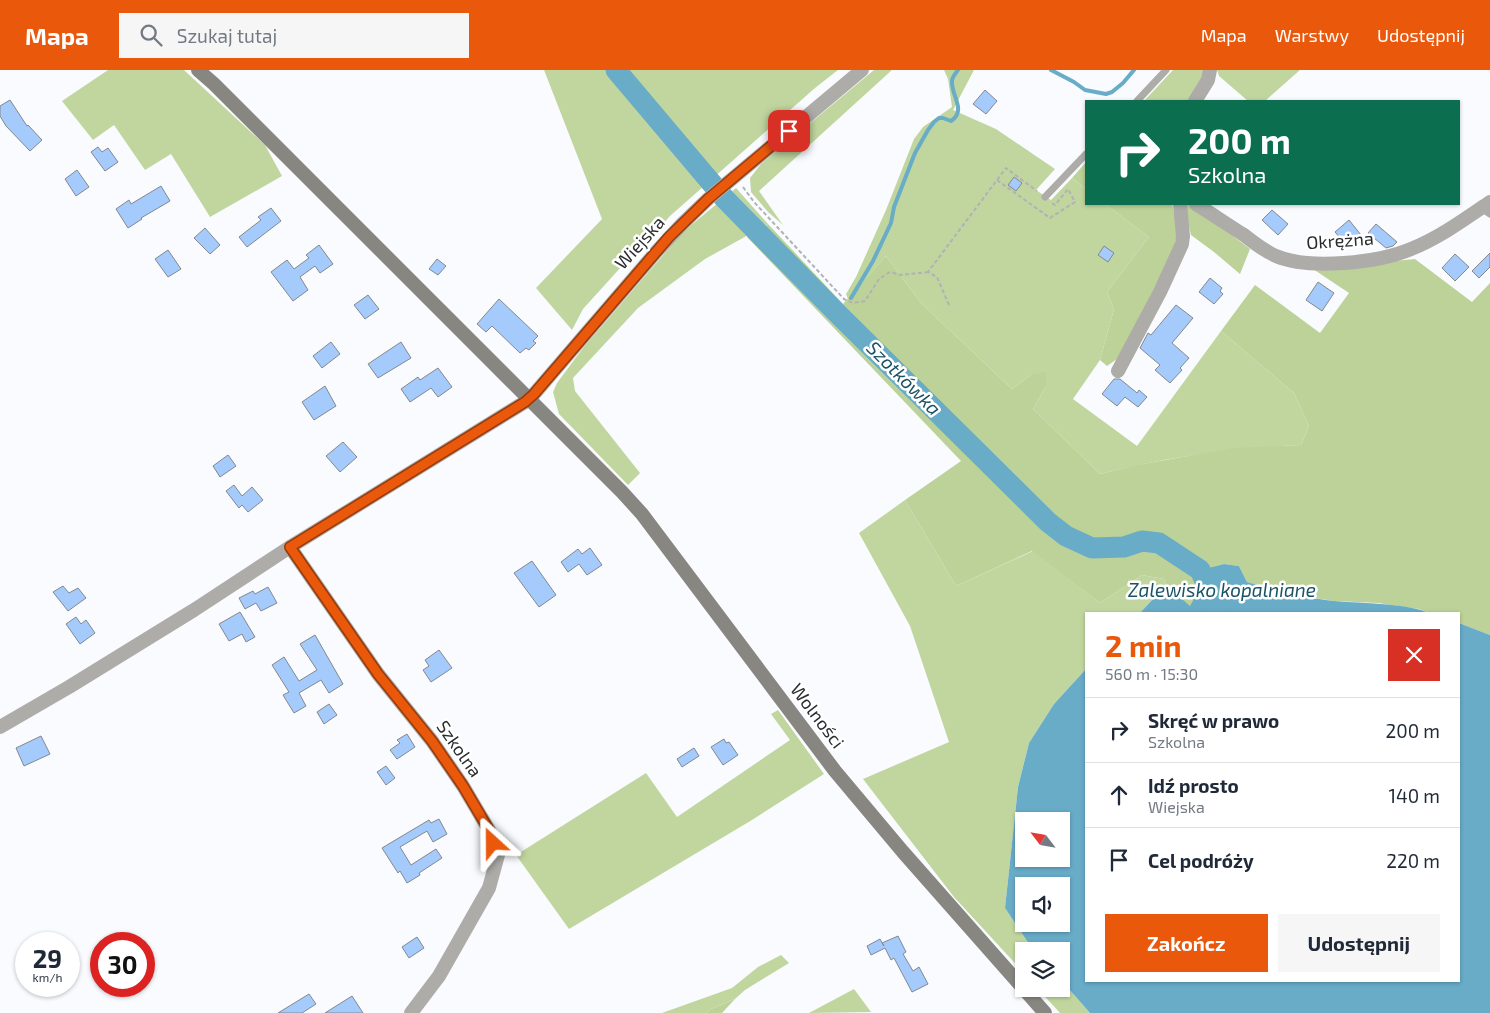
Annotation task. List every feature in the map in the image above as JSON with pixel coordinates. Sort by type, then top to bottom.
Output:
[{"type":"main road","name":"Wolności","points":[[198,70],[530,399],[642,514],[835,771],[903,852],[1045,1013]]},
{"type":"street","name":"Wiejska","points":[[290,547],[530,399],[657,251],[708,200],[862,70]]},
{"type":"street","points":[[1196,100],[1208,80],[1210,70]]},
{"type":"street","points":[[1118,371],[1160,292],[1182,244],[1180,205]]},
{"type":"street","name":"Okrężna","points":[[1198,205],[1275,255],[1292,262],[1309,264],[1355,261],[1411,250],[1487,208]]},
{"type":"street","points":[[0,727],[61,692],[194,610],[290,547]]},
{"type":"street","name":"Szkolna","points":[[290,547],[378,674],[432,741],[463,786],[489,830],[498,855],[489,888],[439,976],[411,1013]]},
{"type":"lane","points":[[1138,100],[1166,70]]},
{"type":"lane","points":[[1045,197],[1085,155]]},
{"type":"path","points":[[928,272],[997,180],[1006,168],[1055,205],[1068,189],[1075,202],[1050,218],[997,180]]},
{"type":"path","points":[[733,179],[844,299],[853,303],[865,301],[879,279],[890,272],[901,275],[928,272],[937,277],[949,305]]},
{"type":"green space","points":[[108,70],[184,70],[265,145],[282,176],[210,217],[171,154],[145,170],[114,125],[93,140],[62,101]]},
{"type":"green space","points":[[544,70],[838,70],[815,88],[670,216],[636,255],[621,267],[583,309],[572,330],[536,288],[602,219]]},
{"type":"green space","points":[[874,70],[892,70],[759,191],[783,225],[768,212],[751,192],[750,178],[761,164]]},
{"type":"green space","points":[[944,70],[974,70],[953,110],[996,129],[1055,169],[1036,190],[1051,200],[1072,178],[1085,188],[1085,205],[1106,205],[1149,237],[1107,292],[1114,309],[1100,360],[1073,399],[1137,446],[1221,331],[1294,393],[1309,426],[1301,445],[1250,448],[1200,454],[1100,474],[1033,409],[1046,386],[1031,375],[1012,389],[921,303],[886,256],[848,299],[846,294],[856,277],[886,210],[914,139],[923,127],[952,107],[948,79]]},
{"type":"green space","points":[[1173,70],[1206,70],[1191,100],[1145,100]]},
{"type":"green space","points":[[1217,70],[1300,70],[1266,100],[1247,100],[1219,76]]},
{"type":"green space","points":[[1085,163],[1085,188],[1072,178]]},
{"type":"green space","points":[[736,188],[768,224],[705,259],[638,308],[573,378],[575,391],[640,473],[628,485],[559,414],[553,392],[557,383],[583,348],[684,231]]},
{"type":"green space","points":[[1106,205],[1172,205],[1178,228],[1174,249],[1120,357],[1107,366],[1100,360],[1114,309],[1107,292],[1149,237]]},
{"type":"green space","points":[[1184,205],[1192,205],[1250,249],[1240,274],[1214,252],[1191,235]]},
{"type":"green space","points":[[768,224],[843,304],[886,256],[921,303],[1012,389],[1031,375],[1046,372],[1046,386],[1033,409],[1100,474],[1137,465],[1233,448],[1301,445],[1309,426],[1294,393],[1221,331],[1255,285],[1320,333],[1349,293],[1313,269],[1415,259],[1472,302],[1490,283],[1490,635],[1460,623],[1460,612],[1427,612],[1378,603],[1334,601],[1289,594],[1247,582],[1239,566],[1224,564],[1200,570],[1197,593],[1190,607],[1166,585],[1164,579],[1142,575],[1100,603],[1032,551],[956,586],[905,500],[961,461],[747,237]]},
{"type":"green space","points":[[905,500],[956,586],[1033,551],[1100,603],[1142,575],[1164,579],[1166,585],[1141,612],[1085,612],[1085,670],[1054,704],[1029,743],[1018,787],[1005,908],[1015,923],[1015,932],[1021,932],[1028,942],[1015,942],[1015,963],[954,897],[863,779],[949,742],[910,626],[859,533]]},
{"type":"green space","points":[[778,710],[824,774],[752,820],[569,929],[516,855],[646,773],[677,817],[790,740],[771,714]]},
{"type":"green space","points":[[781,955],[789,963],[745,990],[735,999],[706,1013],[662,1013],[732,988],[758,967]]},
{"type":"green space","points":[[854,989],[871,1012],[809,1013]]},
{"type":"green space","points":[[1070,990],[1090,1013],[1060,1013],[1045,997],[1070,997]]},
{"type":"green space","points":[[735,999],[722,1013],[706,1013],[711,1009]]},
{"type":"water","name":"Zalewisko kopalniane","points":[[1224,564],[1239,566],[1247,582],[1290,593],[1334,601],[1396,605],[1427,612],[1141,612],[1166,585],[1190,606],[1197,593],[1200,570]]},
{"type":"water","points":[[1460,623],[1490,635],[1490,1013],[1090,1013],[1070,990],[1070,942],[1028,942],[1021,932],[1070,932],[1070,877],[1015,877],[1015,923],[1005,908],[1015,815],[1015,868],[1070,868],[1070,812],[1015,812],[1018,787],[1029,743],[1054,704],[1085,670],[1085,982],[1460,982]]},
{"type":"building","points":[[985,90],[997,101],[986,114],[973,104]]},
{"type":"building","points":[[10,100],[27,126],[42,140],[30,151],[6,126],[0,116],[0,106]]},
{"type":"building","points":[[98,147],[102,152],[108,148],[118,162],[105,171],[91,152]]},
{"type":"building","points":[[77,170],[89,187],[76,196],[65,179]]},
{"type":"building","points":[[1014,177],[1022,183],[1016,191],[1008,185]]},
{"type":"building","points":[[161,186],[170,201],[128,228],[116,209],[129,200],[131,204]]},
{"type":"building","points":[[271,208],[281,221],[247,247],[239,237],[261,220],[258,217]]},
{"type":"building","points":[[1272,210],[1288,224],[1278,235],[1262,220]]},
{"type":"building","points":[[1349,220],[1361,235],[1347,246],[1335,232]]},
{"type":"building","points":[[1376,224],[1397,242],[1393,246],[1386,248],[1368,233]]},
{"type":"building","points":[[205,228],[220,245],[210,254],[194,238]]},
{"type":"building","points":[[319,245],[333,264],[320,273],[315,266],[300,277],[308,290],[293,301],[271,272],[287,260],[294,269],[309,258],[306,255]]},
{"type":"building","points":[[1104,246],[1114,253],[1108,262],[1098,255]]},
{"type":"building","points":[[168,250],[181,269],[168,277],[155,259]]},
{"type":"building","points":[[1490,253],[1490,267],[1479,278],[1472,271]]},
{"type":"building","points":[[1455,254],[1469,267],[1455,281],[1442,268]]},
{"type":"building","points":[[437,259],[446,266],[438,275],[429,269]]},
{"type":"building","points":[[1210,278],[1222,288],[1220,291],[1223,294],[1214,304],[1199,292]]},
{"type":"building","points":[[1318,282],[1334,293],[1322,311],[1306,300]]},
{"type":"building","points":[[368,295],[379,309],[365,319],[354,305]]},
{"type":"building","points":[[499,299],[538,336],[533,341],[536,343],[529,350],[526,348],[520,353],[492,326],[486,332],[477,324]]},
{"type":"building","points":[[1176,305],[1193,318],[1172,343],[1189,358],[1180,368],[1182,370],[1170,383],[1155,370],[1160,365],[1140,348],[1148,333],[1151,335]]},
{"type":"building","points":[[331,342],[340,354],[322,368],[313,356]]},
{"type":"building","points":[[401,342],[411,358],[378,378],[368,364]]},
{"type":"building","points":[[438,368],[452,387],[438,397],[431,388],[410,402],[401,389],[418,377],[420,380]]},
{"type":"building","points":[[1114,379],[1120,379],[1137,393],[1139,390],[1147,397],[1138,407],[1125,397],[1117,406],[1102,394]]},
{"type":"building","points":[[325,386],[336,406],[314,420],[302,402]]},
{"type":"building","points":[[343,442],[357,457],[340,472],[326,456]]},
{"type":"building","points":[[228,455],[236,466],[220,477],[213,466]]},
{"type":"building","points":[[234,485],[242,496],[252,487],[263,500],[248,512],[242,505],[239,508],[226,491]]},
{"type":"building","points":[[590,548],[602,565],[587,575],[579,564],[568,572],[561,562],[578,549],[582,554]]},
{"type":"building","points":[[532,561],[556,595],[539,607],[514,573]]},
{"type":"building","points":[[63,586],[69,593],[78,588],[86,598],[68,611],[53,592]]},
{"type":"building","points":[[268,587],[277,603],[261,611],[256,603],[245,609],[239,598],[253,591],[255,594]]},
{"type":"building","points":[[240,612],[255,637],[246,642],[242,634],[229,641],[219,624]]},
{"type":"building","points":[[76,617],[81,624],[86,620],[95,633],[80,644],[66,624]]},
{"type":"building","points":[[315,635],[343,684],[329,693],[321,680],[299,693],[306,706],[294,713],[283,695],[289,692],[272,665],[284,657],[299,681],[317,670],[300,644]]},
{"type":"building","points":[[439,650],[452,668],[431,682],[423,670],[429,666],[425,660]]},
{"type":"building","points":[[329,704],[337,715],[324,724],[317,712]]},
{"type":"building","points":[[407,734],[415,747],[397,759],[390,750],[400,743],[397,740]]},
{"type":"building","points":[[41,736],[50,754],[24,766],[16,748]]},
{"type":"building","points":[[724,739],[726,743],[729,742],[738,755],[723,765],[711,747]]},
{"type":"building","points":[[694,748],[699,756],[682,767],[677,759]]},
{"type":"building","points":[[386,766],[395,778],[386,785],[377,772]]},
{"type":"building","points":[[439,819],[447,834],[433,842],[427,831],[400,847],[411,865],[436,849],[442,858],[407,883],[400,871],[398,873],[382,848],[429,820],[431,823]]},
{"type":"building","points":[[898,936],[906,952],[903,954],[913,971],[919,967],[928,984],[912,992],[894,958],[891,960],[885,948],[871,955],[867,946],[880,939],[882,943]]},
{"type":"building","points":[[417,937],[424,948],[409,958],[402,947]]},
{"type":"building","points":[[309,994],[316,1004],[302,1013],[278,1013]]},
{"type":"building","points":[[352,996],[363,1013],[325,1013]]},
{"type":"waterway","name":"Szotkówka","points":[[616,70],[725,199],[1048,522],[1066,536],[1092,548],[1124,547],[1142,541],[1159,543],[1200,570],[1219,612]]},
{"type":"waterway","points":[[851,298],[873,261],[891,223],[894,207],[915,153],[928,130],[939,118],[951,121],[956,117],[958,107],[952,81],[958,70]]},
{"type":"waterway","points":[[1051,70],[1085,90],[1106,94],[1112,92],[1123,83],[1134,70]]},
{"type":"route","points":[[493,843],[489,830],[463,786],[432,741],[378,674],[290,547],[525,402],[534,394],[669,237],[708,199],[789,131]]}]
